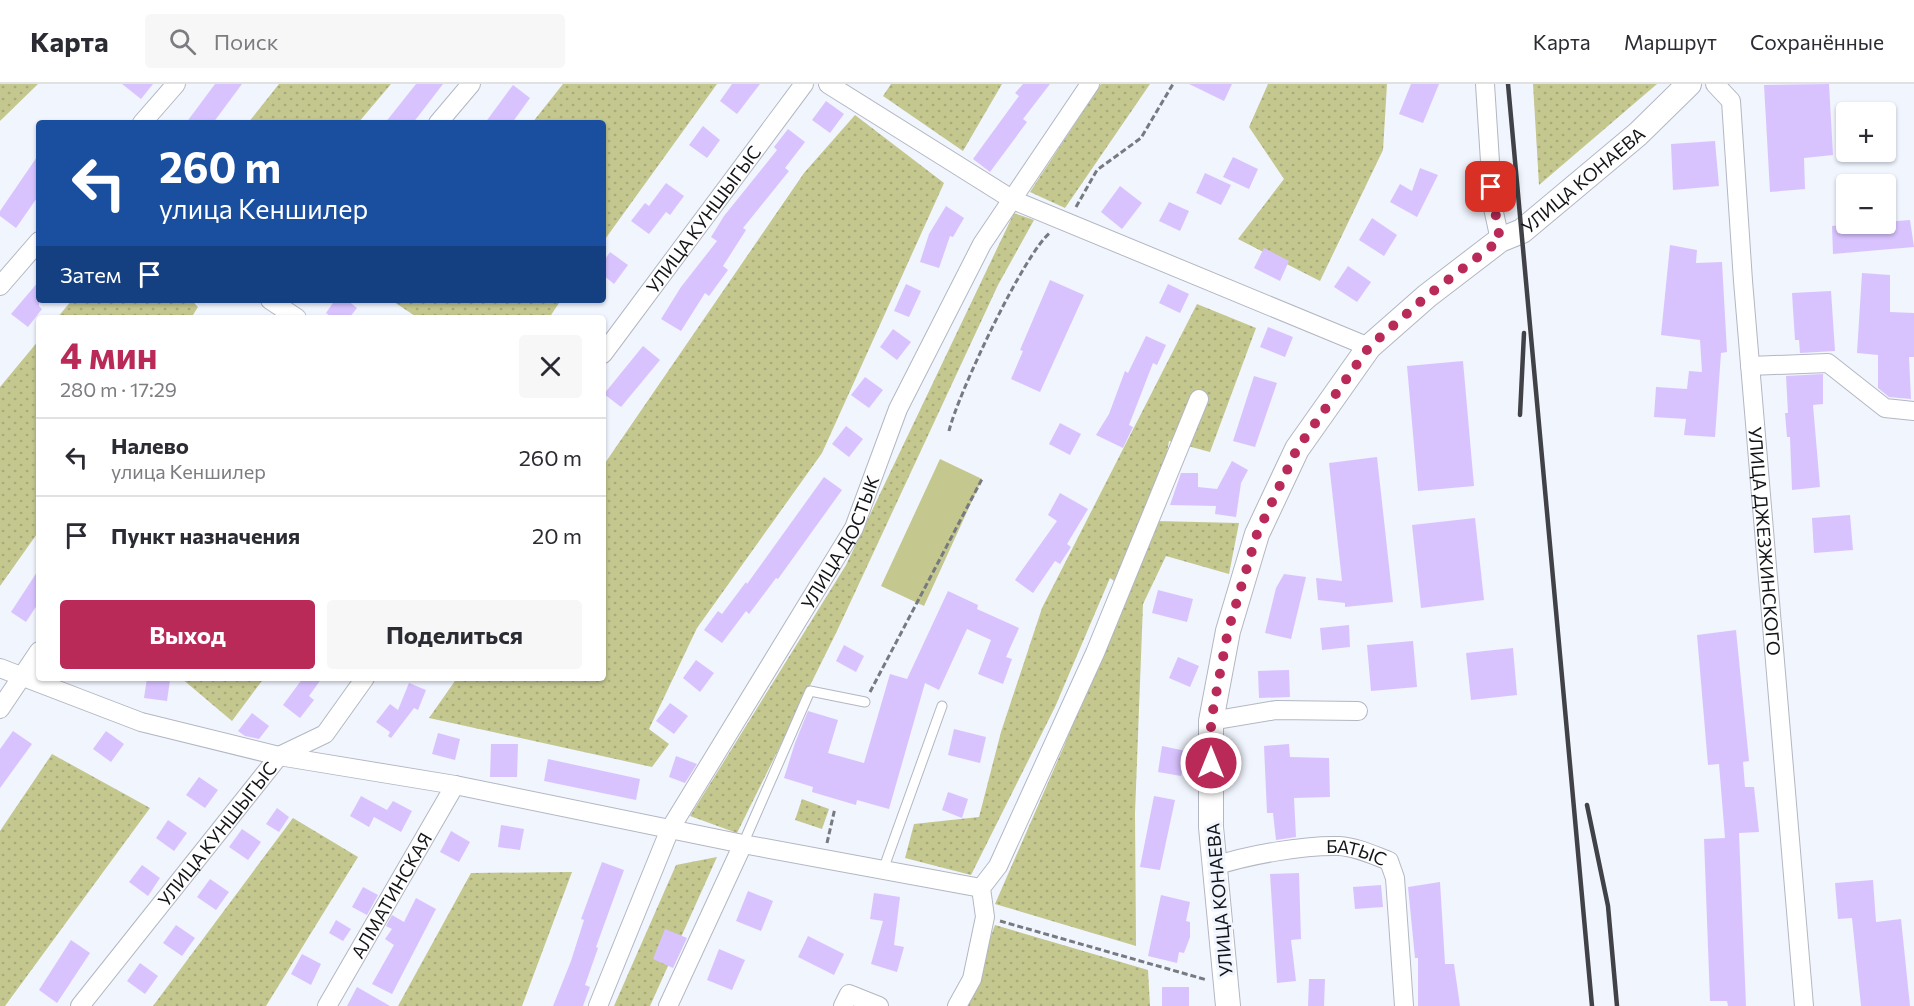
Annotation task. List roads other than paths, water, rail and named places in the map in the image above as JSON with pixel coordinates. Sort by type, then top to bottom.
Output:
[{"type":"main road","name":"УЛИЦА КОНАЕВА","points":[[1227,996],[1211,827],[1211,721],[1228,631],[1257,534],[1297,449],[1369,347],[1427,296],[1500,240],[1522,231],[1638,134],[1689,84]]},
{"type":"street","points":[[145,120],[176,84]]},
{"type":"street","points":[[441,120],[471,84]]},
{"type":"street","name":"УЛИЦА КУНШЫГЫС","points":[[606,350],[804,84]]},
{"type":"street","points":[[828,84],[1012,200],[1369,347]]},
{"type":"street","name":"УЛИЦА ДОСТЫК","points":[[598,1006],[670,829],[854,528],[898,410],[982,244],[1090,84]]},
{"type":"street","points":[[1485,84],[1493,208],[1500,240]]},
{"type":"street","name":"УЛИЦА ДЖЕЗЖИНСКОГО","points":[[1715,84],[1731,101],[1750,366],[1804,1006]]},
{"type":"street","points":[[0,286],[36,244]]},
{"type":"street","points":[[277,306],[292,315]]},
{"type":"street","points":[[1750,366],[1828,363],[1885,408],[1914,411]]},
{"type":"street","points":[[957,1006],[972,979],[985,917],[981,888],[998,866],[1095,653],[1199,399]]},
{"type":"street","points":[[0,710],[36,655]]},
{"type":"street","points":[[0,668],[141,722],[279,756],[455,785],[743,844],[981,888]]},
{"type":"street","name":"УЛИЦА КУНШЫГЫС","points":[[80,1006],[279,756],[325,734],[363,681]]},
{"type":"street","points":[[1211,721],[1276,710],[1358,711]]},
{"type":"street","name":"АЛМАТИНСКАЯ","points":[[327,1006],[455,785]]},
{"type":"street","points":[[668,1006],[743,844]]},
{"type":"street","name":"БАТЫС","points":[[1215,866],[1247,856],[1339,846],[1359,850],[1389,861],[1395,878],[1404,1006]]},
{"type":"street","points":[[846,1000],[879,1006]]},
{"type":"lane","points":[[743,844],[810,691],[865,702]]},
{"type":"lane","points":[[883,870],[942,706]]},
{"type":"railway","points":[[1508,84],[1592,1006]]},
{"type":"railway","points":[[1520,415],[1524,333]]},
{"type":"railway","points":[[1587,805],[1608,906],[1617,1006]]}]
